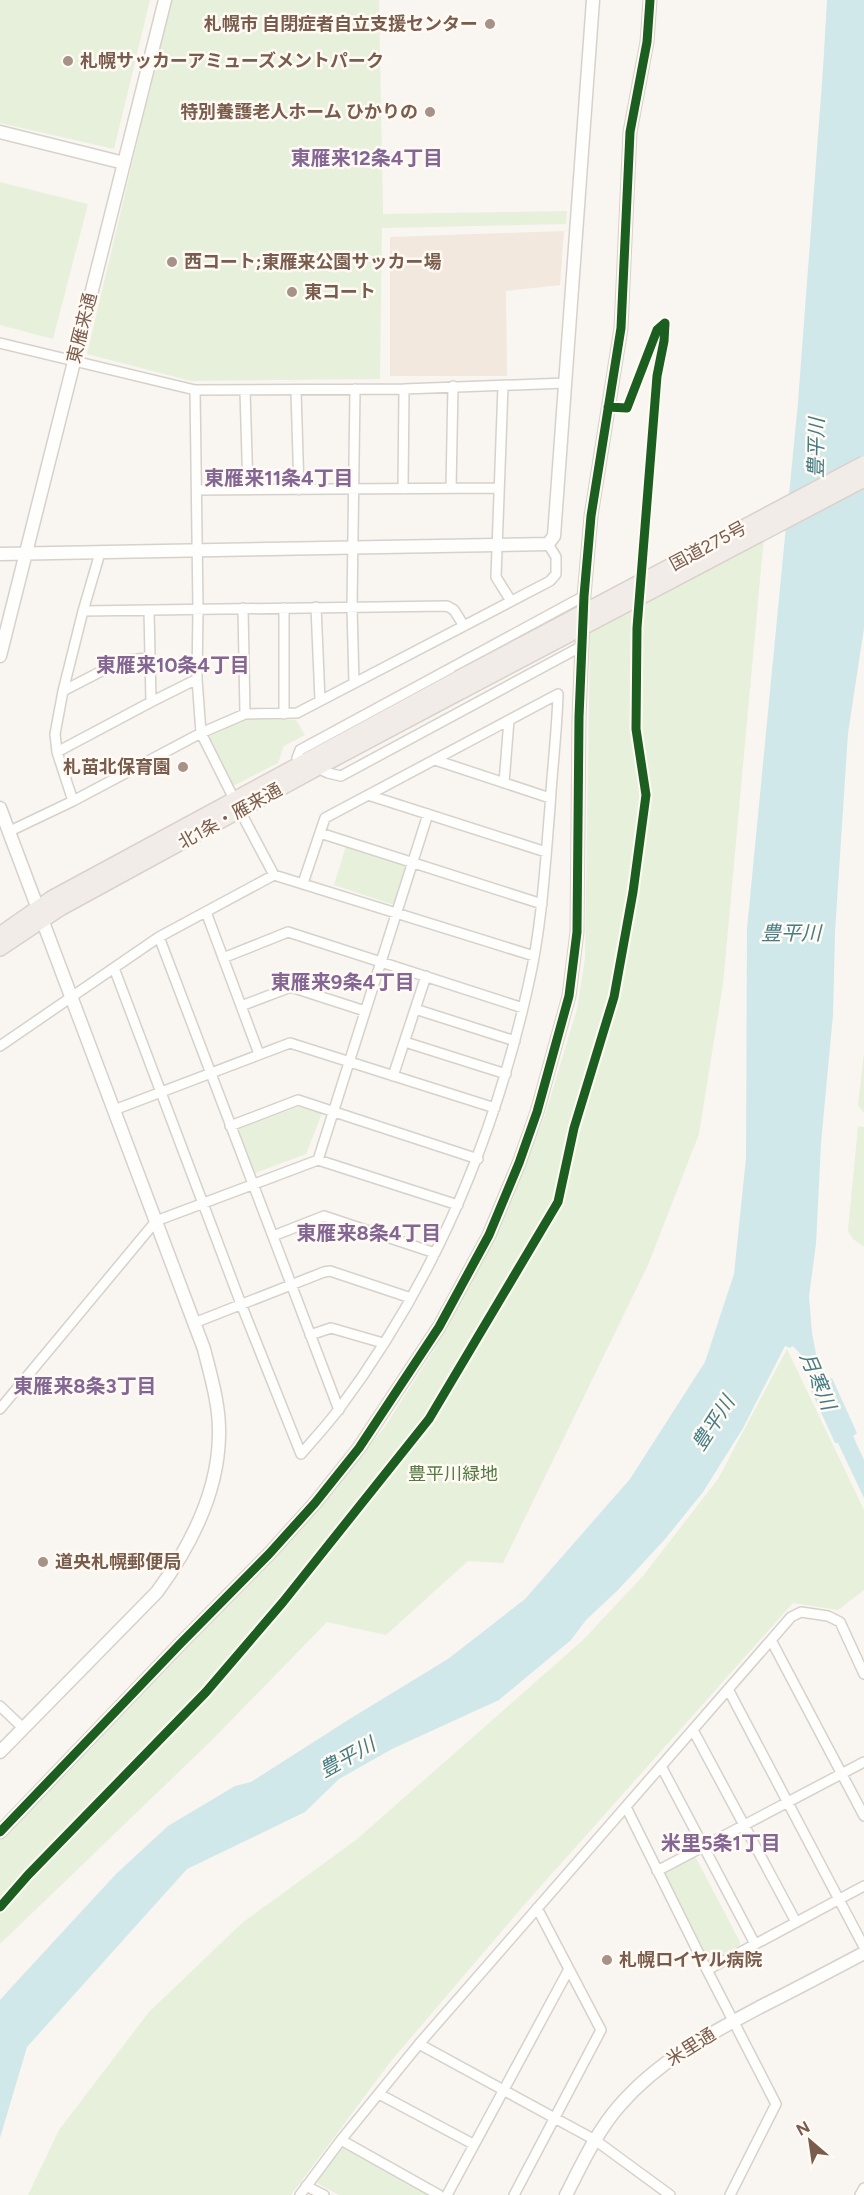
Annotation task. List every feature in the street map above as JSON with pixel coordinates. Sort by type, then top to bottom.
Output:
[{"type":"highway","name":"国道275号","points":[[460,685],[864,464]]},
{"type":"highway","name":"国道275号","points":[[460,685],[864,479]]},
{"type":"highway","name":"北1条・雁来通","points":[[237,805],[303,762],[460,685]]},
{"type":"highway","name":"北1条・雁来通","points":[[0,948],[39,915],[53,898],[237,805],[318,767],[460,685]]},
{"type":"highway","name":"北1条・雁来通","points":[[0,935],[39,915]]},
{"type":"street","name":"東雁来通","points":[[0,656],[165,0]]},
{"type":"street","points":[[548,544],[554,536],[593,0]]},
{"type":"street","points":[[0,1832],[269,1554],[315,1503],[359,1448],[440,1327],[489,1235],[519,1163],[537,1112],[569,996],[577,932],[578,773],[584,596],[591,516],[621,328],[630,132],[647,42],[650,0]]},
{"type":"street","points":[[0,132],[124,163]]},
{"type":"street","points":[[0,344],[195,390],[404,389],[566,383]]},
{"type":"street","points":[[451,488],[453,386]]},
{"type":"street","points":[[503,386],[496,577],[511,601]]},
{"type":"street","points":[[354,683],[352,489],[355,389]]},
{"type":"street","points":[[403,489],[404,389]]},
{"type":"street","points":[[195,390],[197,679],[201,733],[274,875]]},
{"type":"street","points":[[245,391],[248,490]]},
{"type":"street","points":[[296,391],[299,489]]},
{"type":"street","points":[[197,490],[498,488]]},
{"type":"street","points":[[0,554],[548,544]]},
{"type":"street","points":[[8,832],[73,801],[201,733],[245,714],[297,713],[550,581],[556,574],[556,557],[548,544]]},
{"type":"street","points":[[73,801],[57,752],[55,734],[63,691],[100,553]]},
{"type":"street","points":[[582,646],[341,776],[328,773],[297,758],[300,750],[584,596]]},
{"type":"street","points":[[83,611],[447,606],[454,610],[464,626]]},
{"type":"street","points":[[316,607],[320,700]]},
{"type":"street","points":[[243,608],[245,714]]},
{"type":"street","points":[[284,608],[284,714]]},
{"type":"street","points":[[149,610],[151,702]]},
{"type":"street","points":[[63,691],[123,660],[149,658]]},
{"type":"street","points":[[57,752],[197,679]]},
{"type":"street","points":[[114,968],[241,1304],[301,1454],[339,1410],[411,1298],[458,1206],[478,1159],[506,1074],[534,956],[542,904],[558,694],[325,818],[303,883]]},
{"type":"street","points":[[504,783],[509,720]]},
{"type":"street","points":[[435,760],[550,798]]},
{"type":"street","points":[[368,795],[546,852]]},
{"type":"street","points":[[0,808],[194,1323],[211,1376],[217,1407],[219,1436],[215,1472],[192,1537],[177,1565],[157,1592],[0,1752]]},
{"type":"street","points":[[318,1160],[379,962],[428,814]]},
{"type":"street","points":[[320,832],[542,904]]},
{"type":"street","points":[[0,1046],[159,936],[274,875],[534,956]]},
{"type":"street","points":[[206,912],[259,1054]]},
{"type":"street","points":[[223,958],[288,932],[523,1008]]},
{"type":"street","points":[[159,936],[339,1410]]},
{"type":"street","points":[[393,1076],[426,976]]},
{"type":"street","points":[[241,1006],[291,987],[365,1011]]},
{"type":"street","points":[[415,1009],[515,1041]]},
{"type":"street","points":[[405,1042],[506,1074]]},
{"type":"street","points":[[114,1110],[290,1043],[495,1108]]},
{"type":"street","points":[[230,1126],[298,1100],[478,1159]]},
{"type":"street","points":[[0,1408],[156,1221],[318,1160],[458,1206]]},
{"type":"street","points":[[273,1236],[324,1216],[435,1253]]},
{"type":"street","points":[[194,1323],[330,1271],[411,1298]]},
{"type":"street","points":[[310,1335],[331,1328],[383,1343]]},
{"type":"street","points":[[300,2195],[341,2140],[419,2044],[791,1617],[801,1612],[828,1616],[840,1622],[864,1674]]},
{"type":"street","points":[[771,1640],[864,1816]]},
{"type":"street","points":[[728,1689],[864,1947]]},
{"type":"street","points":[[0,1706],[23,1728]]},
{"type":"street","points":[[693,1730],[796,1922]]},
{"type":"street","points":[[657,1871],[864,1762]]},
{"type":"street","points":[[661,1766],[755,1944]]},
{"type":"street","points":[[626,1807],[706,1970],[776,2104],[730,2195]]},
{"type":"street","points":[[706,1970],[864,1886]]},
{"type":"street","points":[[514,2195],[601,2030],[537,1908]]},
{"type":"street","name":"米里通","points":[[566,2195],[595,2140],[620,2105],[649,2076],[680,2052],[733,2021],[864,1953]]},
{"type":"street","points":[[447,2195],[568,1969]]},
{"type":"street","points":[[419,2044],[595,2140],[670,2195]]},
{"type":"street","points":[[379,2094],[473,2144]]},
{"type":"street","points":[[341,2140],[439,2195]]},
{"type":"street","points":[[306,2186],[324,2195]]},
{"type":"street","points":[[860,2195],[864,2188]]},
{"type":"shaded area","points":[[564,231],[560,285],[506,291],[507,376],[390,376],[390,237]]},
{"type":"green space","name":"札幌サッカーアミューズメントパーク","points":[[0,0],[150,0],[114,149],[0,123]]},
{"type":"green space","points":[[171,0],[379,0],[383,214],[567,211],[566,224],[382,228],[380,379],[191,381],[87,354]]},
{"type":"green space","points":[[0,182],[88,204],[53,339],[0,325]]},
{"type":"green space","name":"豊平川緑地","points":[[764,536],[723,984],[699,1134],[648,1265],[503,1563],[468,1561],[386,1635],[327,1622],[212,1740],[0,1944],[0,1838],[270,1561],[384,1428],[436,1347],[502,1219],[545,1115],[577,1009],[585,958],[590,631]]},
{"type":"green space","points":[[245,719],[296,720],[305,735],[284,746],[278,763],[233,786],[207,738]]},
{"type":"green space","points":[[346,846],[407,865],[394,905],[334,885]]},
{"type":"green space","points":[[864,1053],[864,1113],[858,1105]]},
{"type":"green space","points":[[298,1107],[322,1113],[306,1154],[255,1173],[238,1129]]},
{"type":"green space","points":[[858,1126],[864,1127],[864,1247],[853,1239],[848,1231]]},
{"type":"green space","points":[[787,1349],[864,1510],[864,1590],[838,1610],[793,1603],[524,1905],[391,2061],[291,2195],[28,2195],[59,2130],[149,2012],[242,1923],[356,1840],[582,1641],[643,1576],[718,1479]]},
{"type":"green space","points":[[693,1857],[696,1858],[740,1942],[740,1945],[708,1962],[663,1872]]},
{"type":"green space","points":[[343,2148],[430,2195],[339,2195],[317,2183],[340,2149]]},
{"type":"water","name":"豊平川","points":[[827,0],[864,0],[864,628],[848,733],[835,932],[833,1015],[821,1143],[816,1244],[809,1296],[816,1354],[827,1379],[832,1378],[857,1433],[853,1436],[864,1460],[864,1498],[809,1386],[807,1369],[802,1358],[792,1346],[790,1348],[785,1346],[743,1428],[703,1492],[666,1538],[618,1590],[586,1620],[571,1640],[499,1700],[392,1749],[339,1779],[305,1812],[187,1869],[27,2047],[0,2138],[0,2000],[8,1991],[116,1874],[168,1826],[235,1786],[251,1782],[448,1659],[525,1599],[630,1479],[705,1362],[734,1274],[746,1158],[747,929],[798,402]]},
{"type":"cycle path","points":[[0,1832],[269,1554],[315,1503],[359,1448],[439,1327],[489,1235],[519,1163],[537,1112],[569,996],[577,932],[579,717],[584,596],[591,516],[621,328],[630,132],[647,42],[650,0]]},
{"type":"cycle path","points":[[0,1907],[28,1875],[206,1692],[283,1602],[429,1419],[558,1202],[574,1128],[614,997],[633,892],[646,795],[636,729],[637,628],[657,376],[665,323],[657,330],[627,408],[608,407]]},
{"type":"place","name":"札幌市 自閉症者自立支援センター","points":[[490,24]]},
{"type":"place","name":"札幌サッカーアミューズメントパーク","points":[[68,61]]},
{"type":"place","name":"特別養護老人ホーム ひかりの","points":[[430,112]]},
{"type":"place","name":"西コート;東雁来公園サッカー場","points":[[172,262]]},
{"type":"place","name":"東コート","points":[[292,292]]},
{"type":"place","name":"札苗北保育園","points":[[183,767]]},
{"type":"place","name":"道央札幌郵便局","points":[[43,1562]]},
{"type":"place","name":"札幌ロイヤル病院","points":[[607,1960]]},
{"type":"district","name":"東雁来12条4丁目","points":[[367,158]]},
{"type":"district","name":"東雁来11条4丁目","points":[[279,478]]},
{"type":"district","name":"東雁来10条4丁目","points":[[173,665]]},
{"type":"district","name":"東雁来9条4丁目","points":[[343,982]]},
{"type":"district","name":"東雁来8条4丁目","points":[[369,1233]]},
{"type":"district","name":"東雁来8条3丁目","points":[[85,1386]]},
{"type":"district","name":"米里5条1丁目","points":[[721,1843]]},
{"type":"water label","name":"月寒川","points":[[818,1381]]}]
